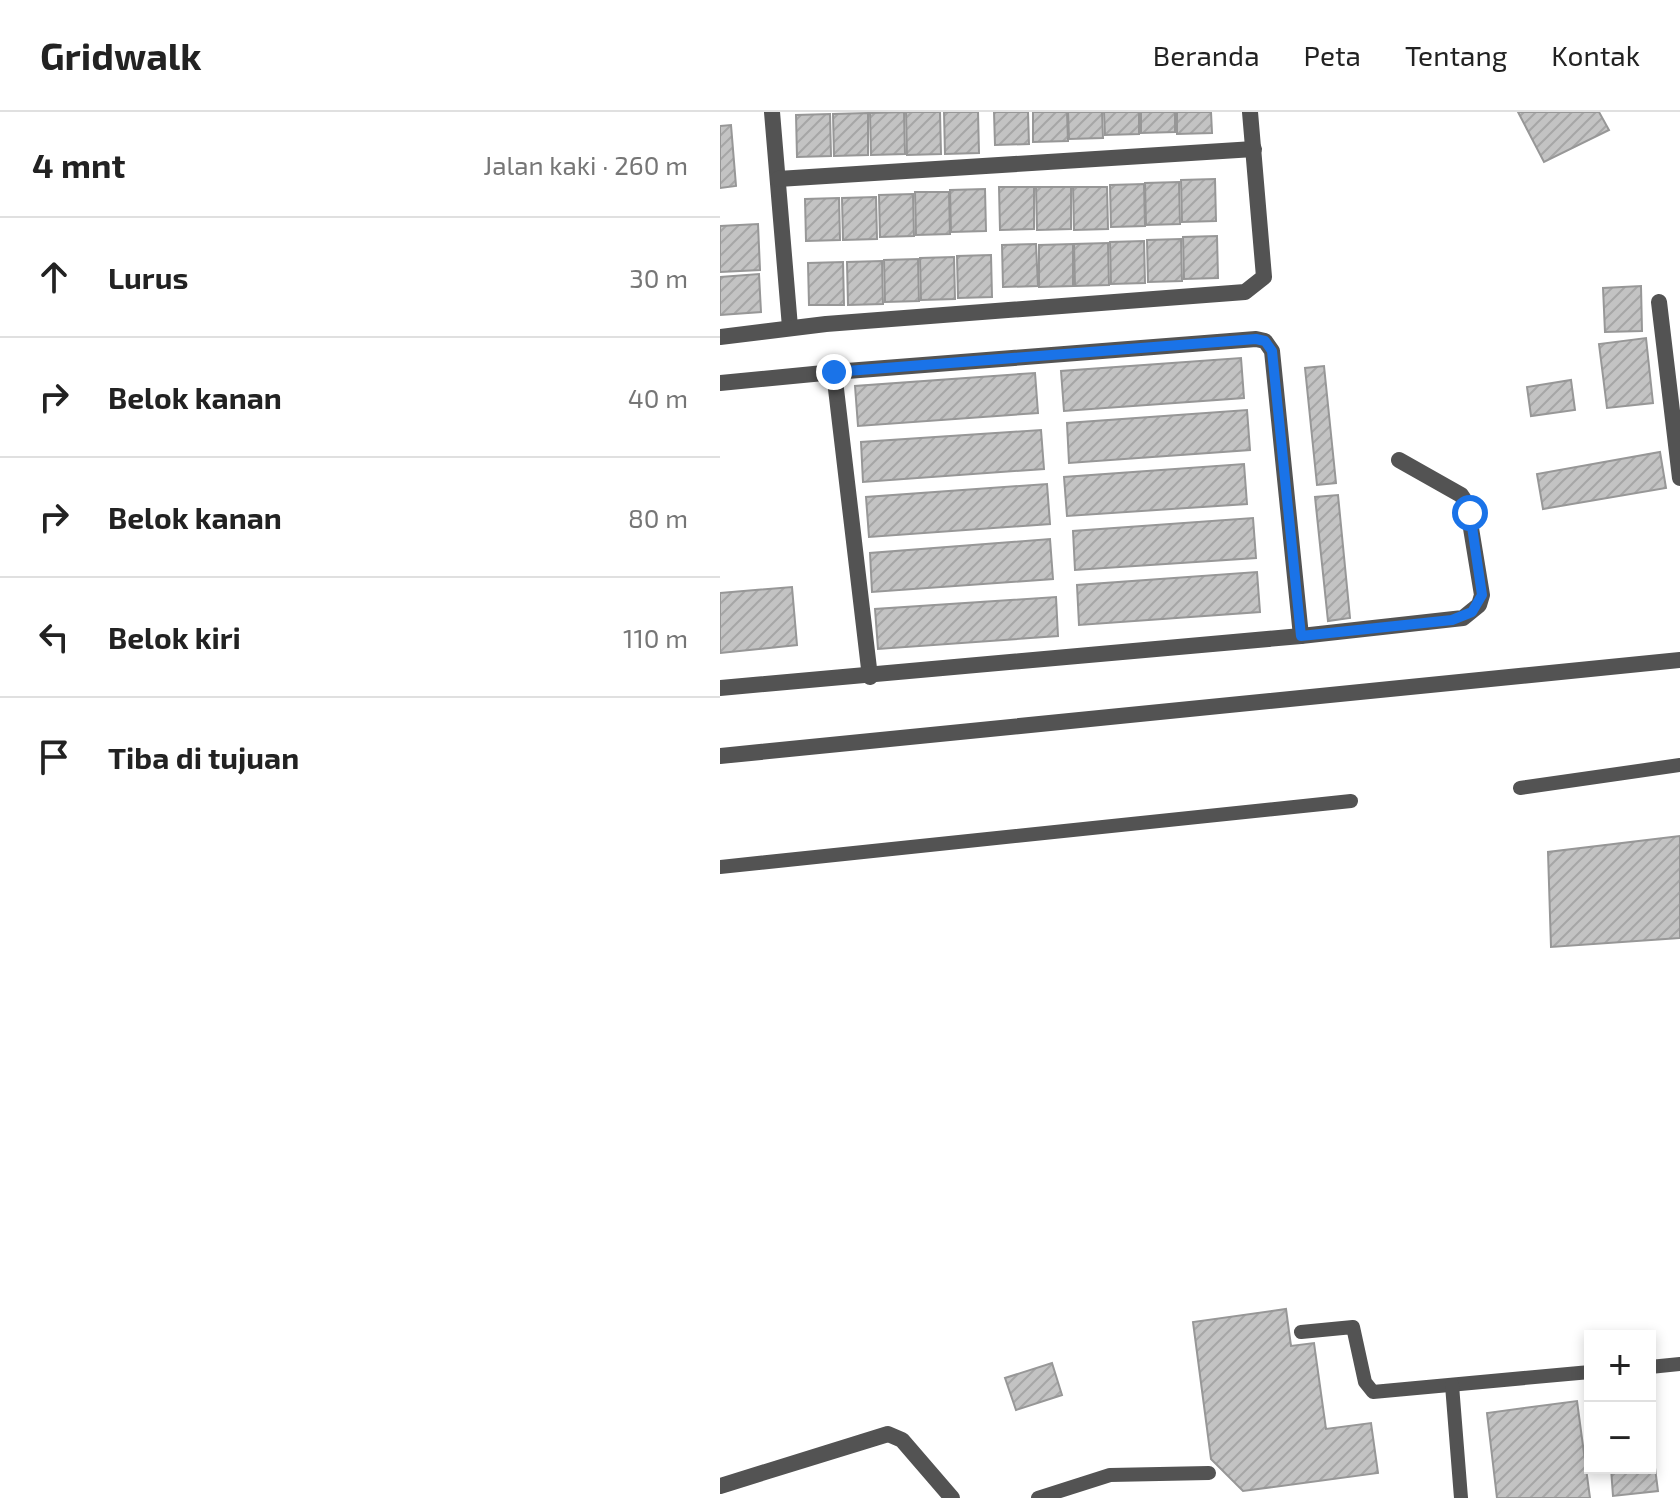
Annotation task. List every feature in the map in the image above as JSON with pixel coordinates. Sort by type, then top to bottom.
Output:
[{"type":"street","points":[[772,112],[790,327]]},
{"type":"street","points":[[720,337],[790,327],[1245,292],[1264,277],[1250,112]]},
{"type":"street","points":[[778,179],[1254,149]]},
{"type":"street","points":[[1659,302],[1680,478]]},
{"type":"street","points":[[720,383],[1256,339],[1265,341],[1272,351],[1301,636]]},
{"type":"street","points":[[834,372],[870,677]]},
{"type":"street","points":[[720,688],[870,677],[1463,618],[1479,605],[1482,595],[1467,504],[1461,495],[1399,460]]},
{"type":"street","points":[[720,756],[1680,660]]},
{"type":"street","points":[[720,1486],[888,1434],[902,1440],[952,1498]]},
{"type":"lane","points":[[1520,788],[1680,765]]},
{"type":"lane","points":[[720,867],[1351,801]]},
{"type":"lane","points":[[1301,1332],[1353,1327],[1365,1382],[1373,1392],[1584,1373]]},
{"type":"lane","points":[[1656,1366],[1680,1364]]},
{"type":"lane","points":[[1452,1385],[1461,1498]]},
{"type":"lane","points":[[1038,1498],[1110,1475],[1209,1473]]},
{"type":"building","points":[[904,112],[905,154],[871,155],[870,113]]},
{"type":"building","points":[[906,112],[940,112],[941,154],[907,155]]},
{"type":"building","points":[[944,112],[978,112],[979,153],[945,154]]},
{"type":"building","points":[[994,112],[1028,112],[1029,144],[995,145]]},
{"type":"building","points":[[1033,112],[1067,112],[1068,141],[1033,142]]},
{"type":"building","points":[[1068,112],[1102,112],[1103,138],[1069,139]]},
{"type":"building","points":[[1104,112],[1139,112],[1139,134],[1105,135]]},
{"type":"building","points":[[1141,112],[1175,112],[1175,132],[1141,133]]},
{"type":"building","points":[[1177,112],[1211,112],[1212,133],[1177,134]]},
{"type":"building","points":[[1518,112],[1599,112],[1609,130],[1544,162]]},
{"type":"building","points":[[868,113],[868,155],[834,156],[833,114]]},
{"type":"building","points":[[830,114],[831,156],[797,157],[796,115]]},
{"type":"building","points":[[731,125],[736,186],[720,188],[720,126]]},
{"type":"building","points":[[1215,179],[1216,221],[1182,222],[1181,180]]},
{"type":"building","points":[[1179,182],[1180,224],[1146,225],[1145,183]]},
{"type":"building","points":[[1144,184],[1145,226],[1111,227],[1110,185]]},
{"type":"building","points":[[999,187],[1034,187],[1034,229],[1000,230]]},
{"type":"building","points":[[1036,187],[1071,187],[1071,229],[1037,230]]},
{"type":"building","points":[[1073,187],[1107,187],[1108,229],[1074,230]]},
{"type":"building","points":[[985,189],[986,231],[951,232],[950,190]]},
{"type":"building","points":[[915,192],[949,192],[950,234],[916,235]]},
{"type":"building","points":[[913,194],[914,236],[880,237],[879,195]]},
{"type":"building","points":[[876,197],[877,239],[843,240],[842,198]]},
{"type":"building","points":[[839,198],[840,240],[806,241],[805,199]]},
{"type":"building","points":[[758,224],[760,270],[720,272],[720,226]]},
{"type":"building","points":[[1217,236],[1218,278],[1184,279],[1183,237]]},
{"type":"building","points":[[1181,239],[1182,281],[1148,282],[1147,240]]},
{"type":"building","points":[[1144,241],[1145,283],[1111,284],[1110,242]]},
{"type":"building","points":[[1108,243],[1109,285],[1075,286],[1074,244]]},
{"type":"building","points":[[1036,244],[1038,286],[1003,287],[1002,245]]},
{"type":"building","points":[[1073,244],[1073,286],[1039,287],[1039,245]]},
{"type":"building","points":[[991,255],[992,297],[958,298],[957,256]]},
{"type":"building","points":[[954,257],[955,299],[921,300],[920,258]]},
{"type":"building","points":[[918,259],[919,301],[885,302],[884,260]]},
{"type":"building","points":[[882,261],[883,304],[848,305],[847,262]]},
{"type":"building","points":[[843,262],[844,305],[809,305],[808,263]]},
{"type":"building","points":[[759,274],[761,312],[720,315],[720,277]]},
{"type":"building","points":[[1641,286],[1642,331],[1605,332],[1603,288]]},
{"type":"building","points":[[1646,338],[1653,403],[1607,408],[1599,344]]},
{"type":"building","points":[[1241,358],[1244,398],[1064,411],[1061,371]]},
{"type":"building","points":[[1324,366],[1336,483],[1317,485],[1305,368]]},
{"type":"building","points":[[1035,373],[1038,413],[858,426],[855,386]]},
{"type":"building","points":[[1571,380],[1575,410],[1531,416],[1527,387]]},
{"type":"building","points":[[1247,410],[1250,450],[1069,463],[1067,423]]},
{"type":"building","points":[[1041,430],[1044,469],[863,482],[861,442]]},
{"type":"building","points":[[1660,452],[1666,488],[1543,509],[1537,474]]},
{"type":"building","points":[[1244,464],[1247,504],[1067,516],[1064,477]]},
{"type":"building","points":[[1047,484],[1050,524],[869,537],[866,497]]},
{"type":"building","points":[[1338,495],[1350,618],[1328,621],[1315,497]]},
{"type":"building","points":[[1253,518],[1256,558],[1075,570],[1073,531]]},
{"type":"building","points":[[1050,539],[1053,579],[872,592],[870,553]]},
{"type":"building","points":[[1257,572],[1260,612],[1079,625],[1077,585]]},
{"type":"building","points":[[792,587],[797,645],[720,653],[720,593]]},
{"type":"building","points":[[1056,597],[1058,636],[878,649],[875,609]]},
{"type":"building","points":[[1680,836],[1680,938],[1551,947],[1548,852]]},
{"type":"building","points":[[1286,1309],[1291,1346],[1314,1343],[1326,1429],[1371,1423],[1378,1473],[1243,1491],[1211,1459],[1193,1322]]},
{"type":"building","points":[[1052,1363],[1062,1395],[1016,1410],[1005,1378]]},
{"type":"building","points":[[1577,1401],[1584,1474],[1587,1474],[1590,1498],[1497,1498],[1487,1413]]},
{"type":"building","points":[[1611,1474],[1656,1474],[1658,1491],[1613,1496]]},
{"type":"route","points":[[834,372],[1256,339],[1265,341],[1272,351],[1301,636],[1452,620],[1472,612],[1479,605],[1482,595],[1470,513]]}]
